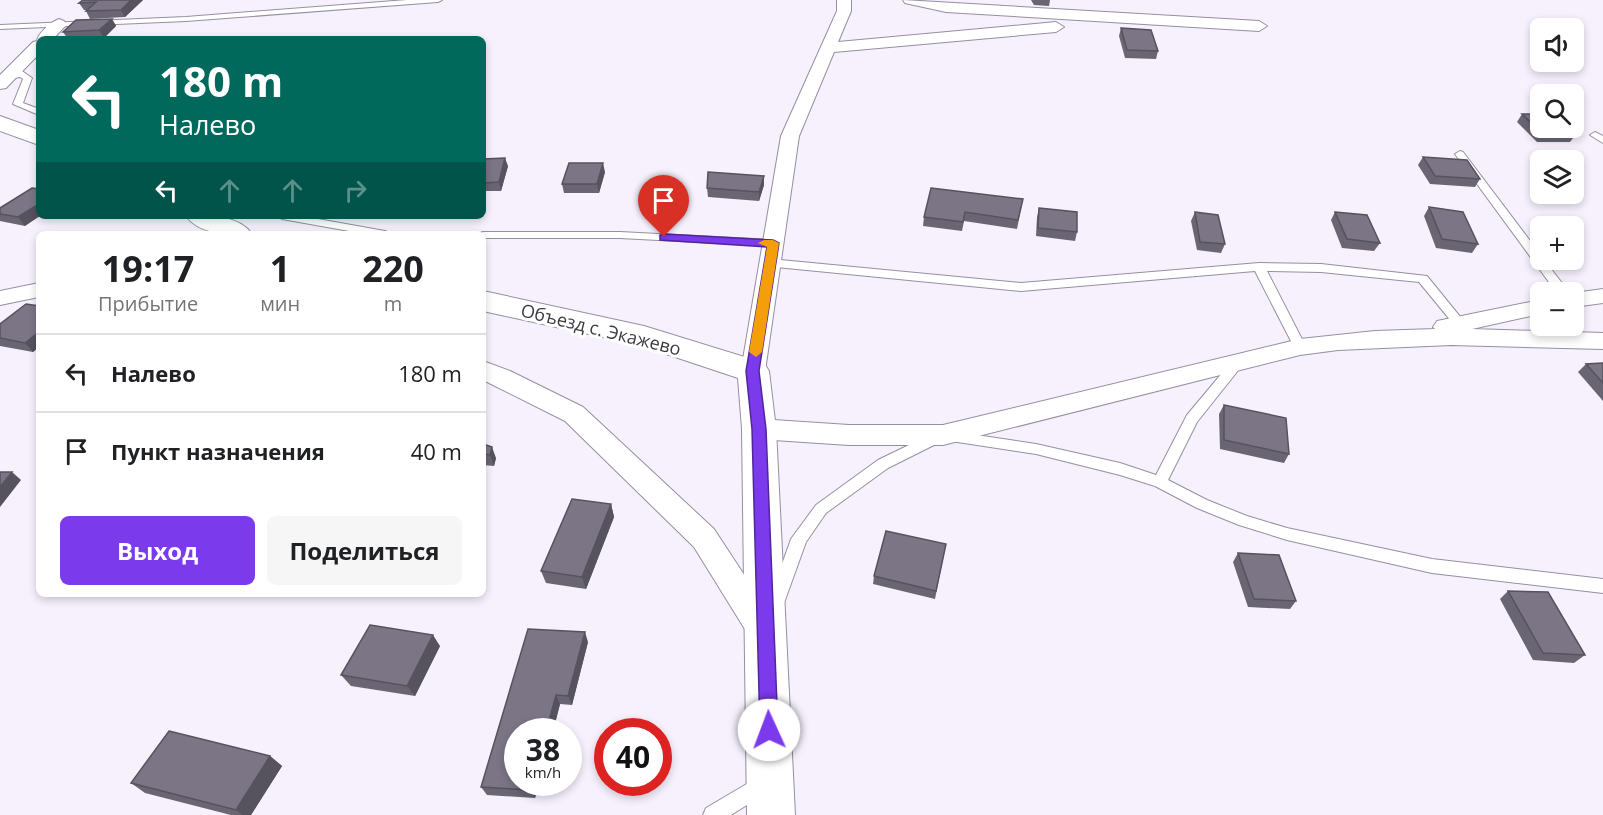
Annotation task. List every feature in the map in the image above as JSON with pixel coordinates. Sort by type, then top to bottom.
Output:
[{"type":"main road","points":[[0,123],[36,137]]},
{"type":"main road","points":[[206,219],[232,231]]},
{"type":"main road","name":"Объезд с. Экажево","points":[[486,302],[644,336],[753,371]]},
{"type":"main road","points":[[753,371],[759,429],[771,796]]},
{"type":"street","points":[[753,371],[790,136],[844,11],[844,0]]},
{"type":"street","points":[[909,0],[946,8],[1259,26]]},
{"type":"street","points":[[829,48],[1072,26],[1082,22],[1083,16]]},
{"type":"street","points":[[47,36],[59,24]]},
{"type":"street","points":[[4,80],[36,48]]},
{"type":"street","points":[[0,298],[36,291]]},
{"type":"street","points":[[1584,297],[1603,296]]},
{"type":"street","points":[[1401,337],[1530,309]]},
{"type":"street","points":[[759,429],[849,435],[943,435],[1300,347],[1348,340],[1401,337],[1603,341]]},
{"type":"street","points":[[486,371],[574,414],[704,538],[765,634]]},
{"type":"lane","points":[[0,27],[186,19],[438,0]]},
{"type":"lane","points":[[4,80],[22,74],[28,78],[18,104],[36,111]]},
{"type":"lane","points":[[1460,154],[1555,282]]},
{"type":"lane","points":[[299,219],[368,231]]},
{"type":"lane","points":[[486,235],[620,235],[1022,287],[1259,267],[1321,268],[1423,279],[1460,324]]},
{"type":"lane","points":[[1259,267],[1300,347]]},
{"type":"lane","points":[[1160,482],[1192,419],[1238,363]]},
{"type":"lane","points":[[765,634],[799,539],[821,509],[883,464],[943,435],[1036,449],[1120,469],[1160,482],[1202,504],[1244,521],[1287,534],[1432,566],[1603,586]]},
{"type":"lane","points":[[713,815],[771,796]]},
{"type":"building","points":[[83,0],[131,0],[121,10],[86,11],[96,2],[79,3]]},
{"type":"building","points":[[112,19],[99,30],[63,32],[76,20]]},
{"type":"building","points":[[1121,28],[1151,30],[1158,51],[1127,50]]},
{"type":"building","points":[[1522,114],[1530,114],[1530,122]]},
{"type":"building","points":[[1423,157],[1467,160],[1480,179],[1435,176]]},
{"type":"building","points":[[505,158],[499,182],[486,183],[486,159]]},
{"type":"building","points":[[569,163],[603,163],[597,184],[562,184]]},
{"type":"building","points":[[708,172],[764,176],[759,192],[707,188]]},
{"type":"building","points":[[32,188],[36,189],[36,206],[18,217],[0,214],[0,208]]},
{"type":"building","points":[[931,188],[1023,199],[1018,220],[965,212],[963,222],[924,217]]},
{"type":"building","points":[[1429,207],[1463,212],[1478,244],[1442,239]]},
{"type":"building","points":[[1039,208],[1077,212],[1077,232],[1038,228]]},
{"type":"building","points":[[1195,212],[1218,215],[1225,244],[1200,242]]},
{"type":"building","points":[[1335,212],[1367,215],[1380,243],[1347,239]]},
{"type":"building","points":[[26,304],[36,306],[36,334],[25,343],[0,338],[0,324]]},
{"type":"building","points":[[1603,363],[1603,383],[1586,364]]},
{"type":"building","points":[[1224,405],[1286,418],[1289,454],[1224,440]]},
{"type":"building","points":[[486,445],[492,447],[490,455],[486,454]]},
{"type":"building","points":[[0,472],[12,472],[0,487]]},
{"type":"building","points":[[572,499],[611,504],[582,577],[541,571]]},
{"type":"building","points":[[886,531],[946,544],[936,591],[874,576]]},
{"type":"building","points":[[1238,553],[1279,555],[1296,601],[1254,599]]},
{"type":"building","points":[[1508,591],[1548,592],[1585,655],[1543,653]]},
{"type":"building","points":[[370,625],[433,635],[407,686],[341,675]]},
{"type":"building","points":[[528,629],[585,632],[568,696],[556,695],[550,718],[504,718],[504,788],[481,787]]},
{"type":"building","points":[[169,731],[270,756],[236,810],[131,783]]},
{"type":"slow traffic","points":[[756,352],[773,243],[764,243]]},
{"type":"route","points":[[664,237],[773,243],[753,371],[759,429],[769,730]]}]
